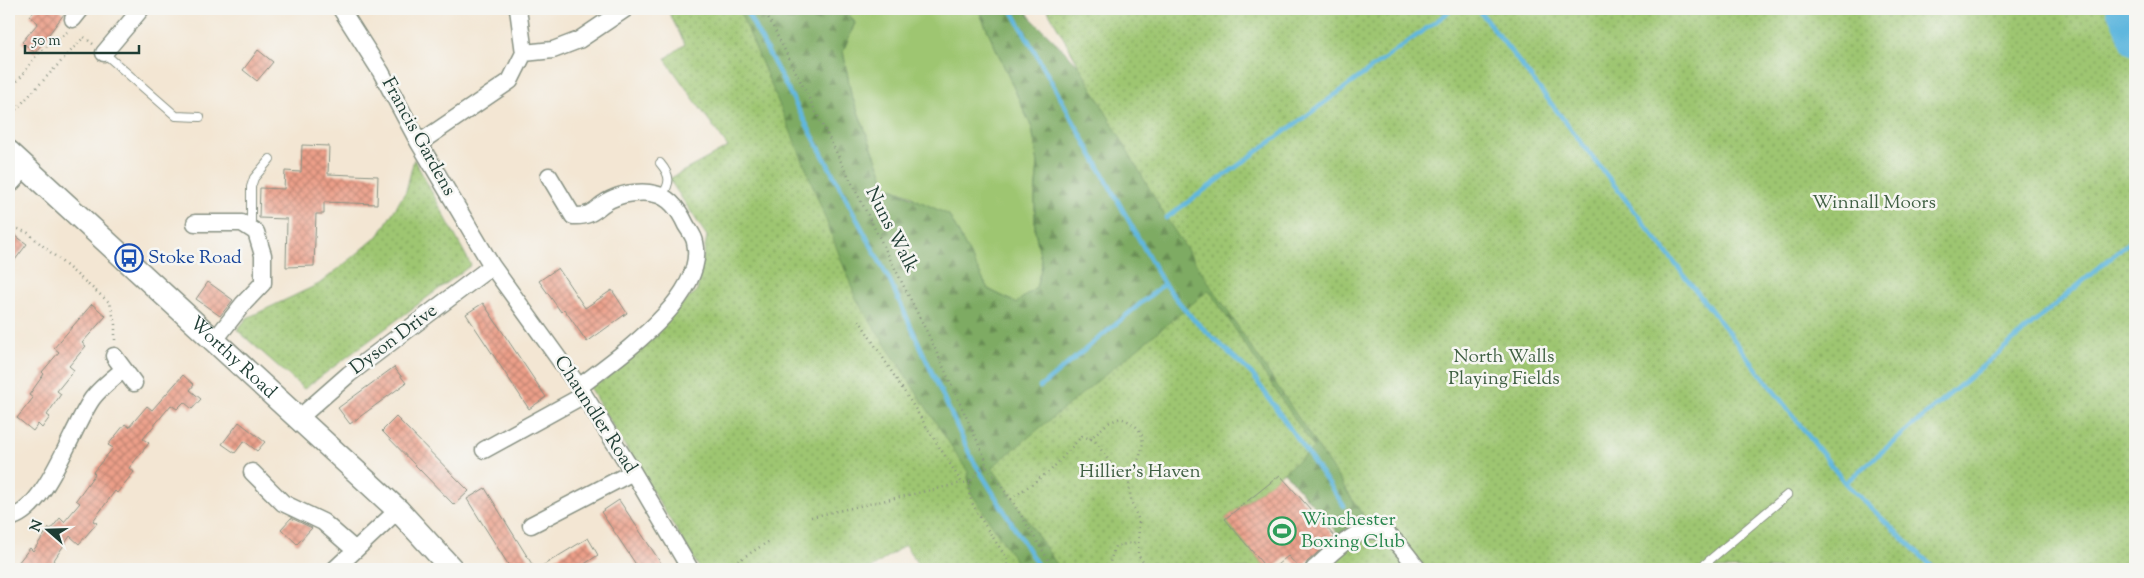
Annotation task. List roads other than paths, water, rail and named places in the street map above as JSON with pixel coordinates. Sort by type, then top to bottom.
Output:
[{"type":"main road","name":"Worthy Road","points":[[9,152],[398,510],[452,569]]},
{"type":"street","points":[[104,52],[141,9]]},
{"type":"street","name":"Francis Gardens","points":[[341,9],[382,72],[419,143],[492,266]]},
{"type":"street","points":[[419,143],[510,81],[524,53],[518,9]]},
{"type":"street","points":[[524,53],[553,50],[579,40],[625,9]]},
{"type":"street","points":[[9,186],[26,168]]},
{"type":"street","points":[[484,450],[582,391],[673,308],[687,288],[695,260],[695,241],[678,208],[657,194],[640,192],[613,198],[586,216],[574,216],[549,176]]},
{"type":"street","points":[[195,223],[242,223],[251,227],[256,232],[263,255],[263,283],[243,304],[214,341]]},
{"type":"street","name":"Chaundler Road","points":[[492,266],[582,391],[633,472],[690,569]]},
{"type":"street","name":"Dyson Drive","points":[[299,418],[349,374],[492,266]]},
{"type":"street","points":[[9,518],[23,512],[43,491],[93,398],[119,363],[134,383]]},
{"type":"street","points":[[252,472],[283,502],[323,522],[355,550]]},
{"type":"street","points":[[531,525],[633,472]]},
{"type":"street","points":[[335,569],[398,510]]},
{"type":"street","points":[[1314,569],[1355,535],[1372,530],[1386,534],[1400,546],[1418,569]]},
{"type":"lane","points":[[104,52],[176,116],[200,117]]},
{"type":"lane","points":[[251,227],[251,187],[254,178],[270,159]]},
{"type":"lane","points":[[660,163],[669,176],[669,184],[661,197]]},
{"type":"lane","points":[[1699,569],[1787,494]]},
{"type":"waterway","points":[[745,9],[890,281],[971,457],[1040,569]]},
{"type":"waterway","points":[[1011,9],[1164,284],[1193,319],[1252,374],[1344,506]]},
{"type":"waterway","points":[[1166,218],[1453,9]]},
{"type":"waterway","points":[[1478,9],[1845,483],[1935,569]]},
{"type":"waterway","points":[[2120,9],[2135,42]]},
{"type":"waterway","points":[[1845,483],[2135,237]]},
{"type":"waterway","points":[[1040,387],[1164,284]]},
{"type":"place","name":"Stoke Road","points":[[129,258]]},
{"type":"place","name":"Winchester Boxing Club","points":[[1282,531]]},
{"type":"park label","name":"Winnall Moors","points":[[1874,203]]},
{"type":"park label","name":"North Walls Playing Fields","points":[[1504,368]]},
{"type":"park label","name":"Hillier's Haven","points":[[1140,472]]}]
